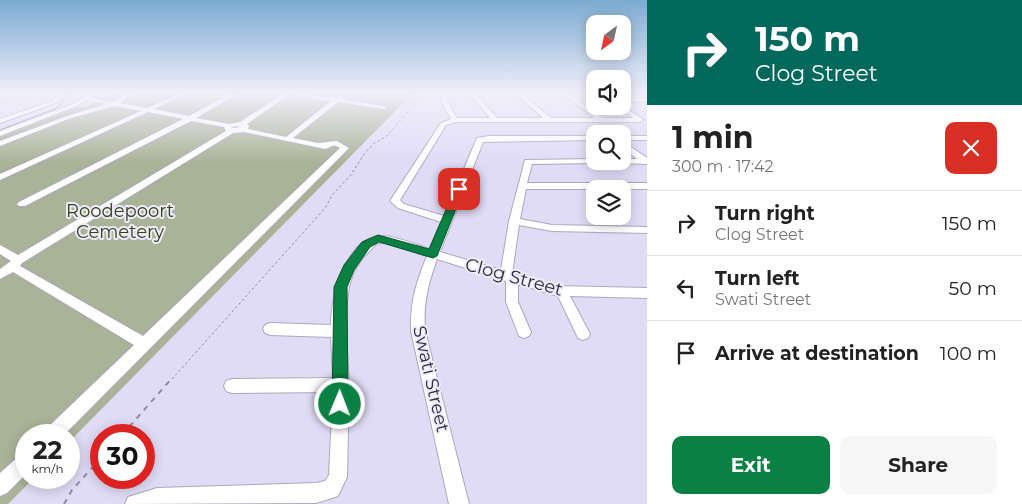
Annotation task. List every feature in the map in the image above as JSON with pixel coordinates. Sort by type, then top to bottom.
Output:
[{"type":"street","points":[[0,134],[42,118]]},
{"type":"street","points":[[0,144],[68,118]]},
{"type":"street","points":[[0,178],[132,118]]},
{"type":"street","points":[[22,204],[190,118],[230,129]]},
{"type":"street","points":[[243,127],[256,118]]},
{"type":"street","points":[[289,138],[315,118]]},
{"type":"street","points":[[493,118],[496,121]]},
{"type":"street","points":[[546,118],[550,121]]},
{"type":"street","points":[[599,118],[604,121]]},
{"type":"street","points":[[447,220],[401,206],[394,201],[436,132],[443,124],[455,120],[640,120],[636,118]]},
{"type":"street","points":[[0,275],[230,129],[243,127],[320,145],[337,143],[344,145],[345,148],[338,156],[63,424]]},
{"type":"street","name":"Swati Street","points":[[459,504],[418,331],[418,302],[433,254],[478,142],[482,140],[586,138]]},
{"type":"street","points":[[631,138],[647,138]]},
{"type":"street","points":[[631,150],[646,161]]},
{"type":"street","points":[[524,332],[512,302],[509,278],[514,221],[526,167],[530,162],[586,161]]},
{"type":"street","points":[[631,161],[646,161]]},
{"type":"street","points":[[522,186],[647,186]]},
{"type":"street","points":[[514,221],[552,228],[647,230]]},
{"type":"street","name":"Clog Street","points":[[338,330],[339,296],[344,276],[370,241],[378,238],[562,292],[647,293]]},
{"type":"street","points":[[0,249],[16,264],[145,344]]},
{"type":"street","points":[[562,292],[583,334]]},
{"type":"street","points":[[135,504],[157,498],[316,493],[331,489],[338,477],[341,385],[338,330],[270,329]]},
{"type":"street","points":[[232,386],[341,385]]},
{"type":"street","points":[[0,486],[15,472]]},
{"type":"path","points":[[132,424],[326,207],[332,195],[350,176],[370,147],[387,136],[403,118]]},
{"type":"path","points":[[64,504],[72,490],[90,470]]},
{"type":"green space","name":"Roodepoort Cemetery","points":[[51,118],[389,118],[80,431],[80,424],[15,424],[15,489],[23,489],[8,504],[0,504],[0,137]]},
{"type":"waterway","points":[[0,130],[33,118]]},
{"type":"route","points":[[340,404],[339,296],[348,268],[366,245],[373,239],[378,238],[433,254],[459,189]]}]
